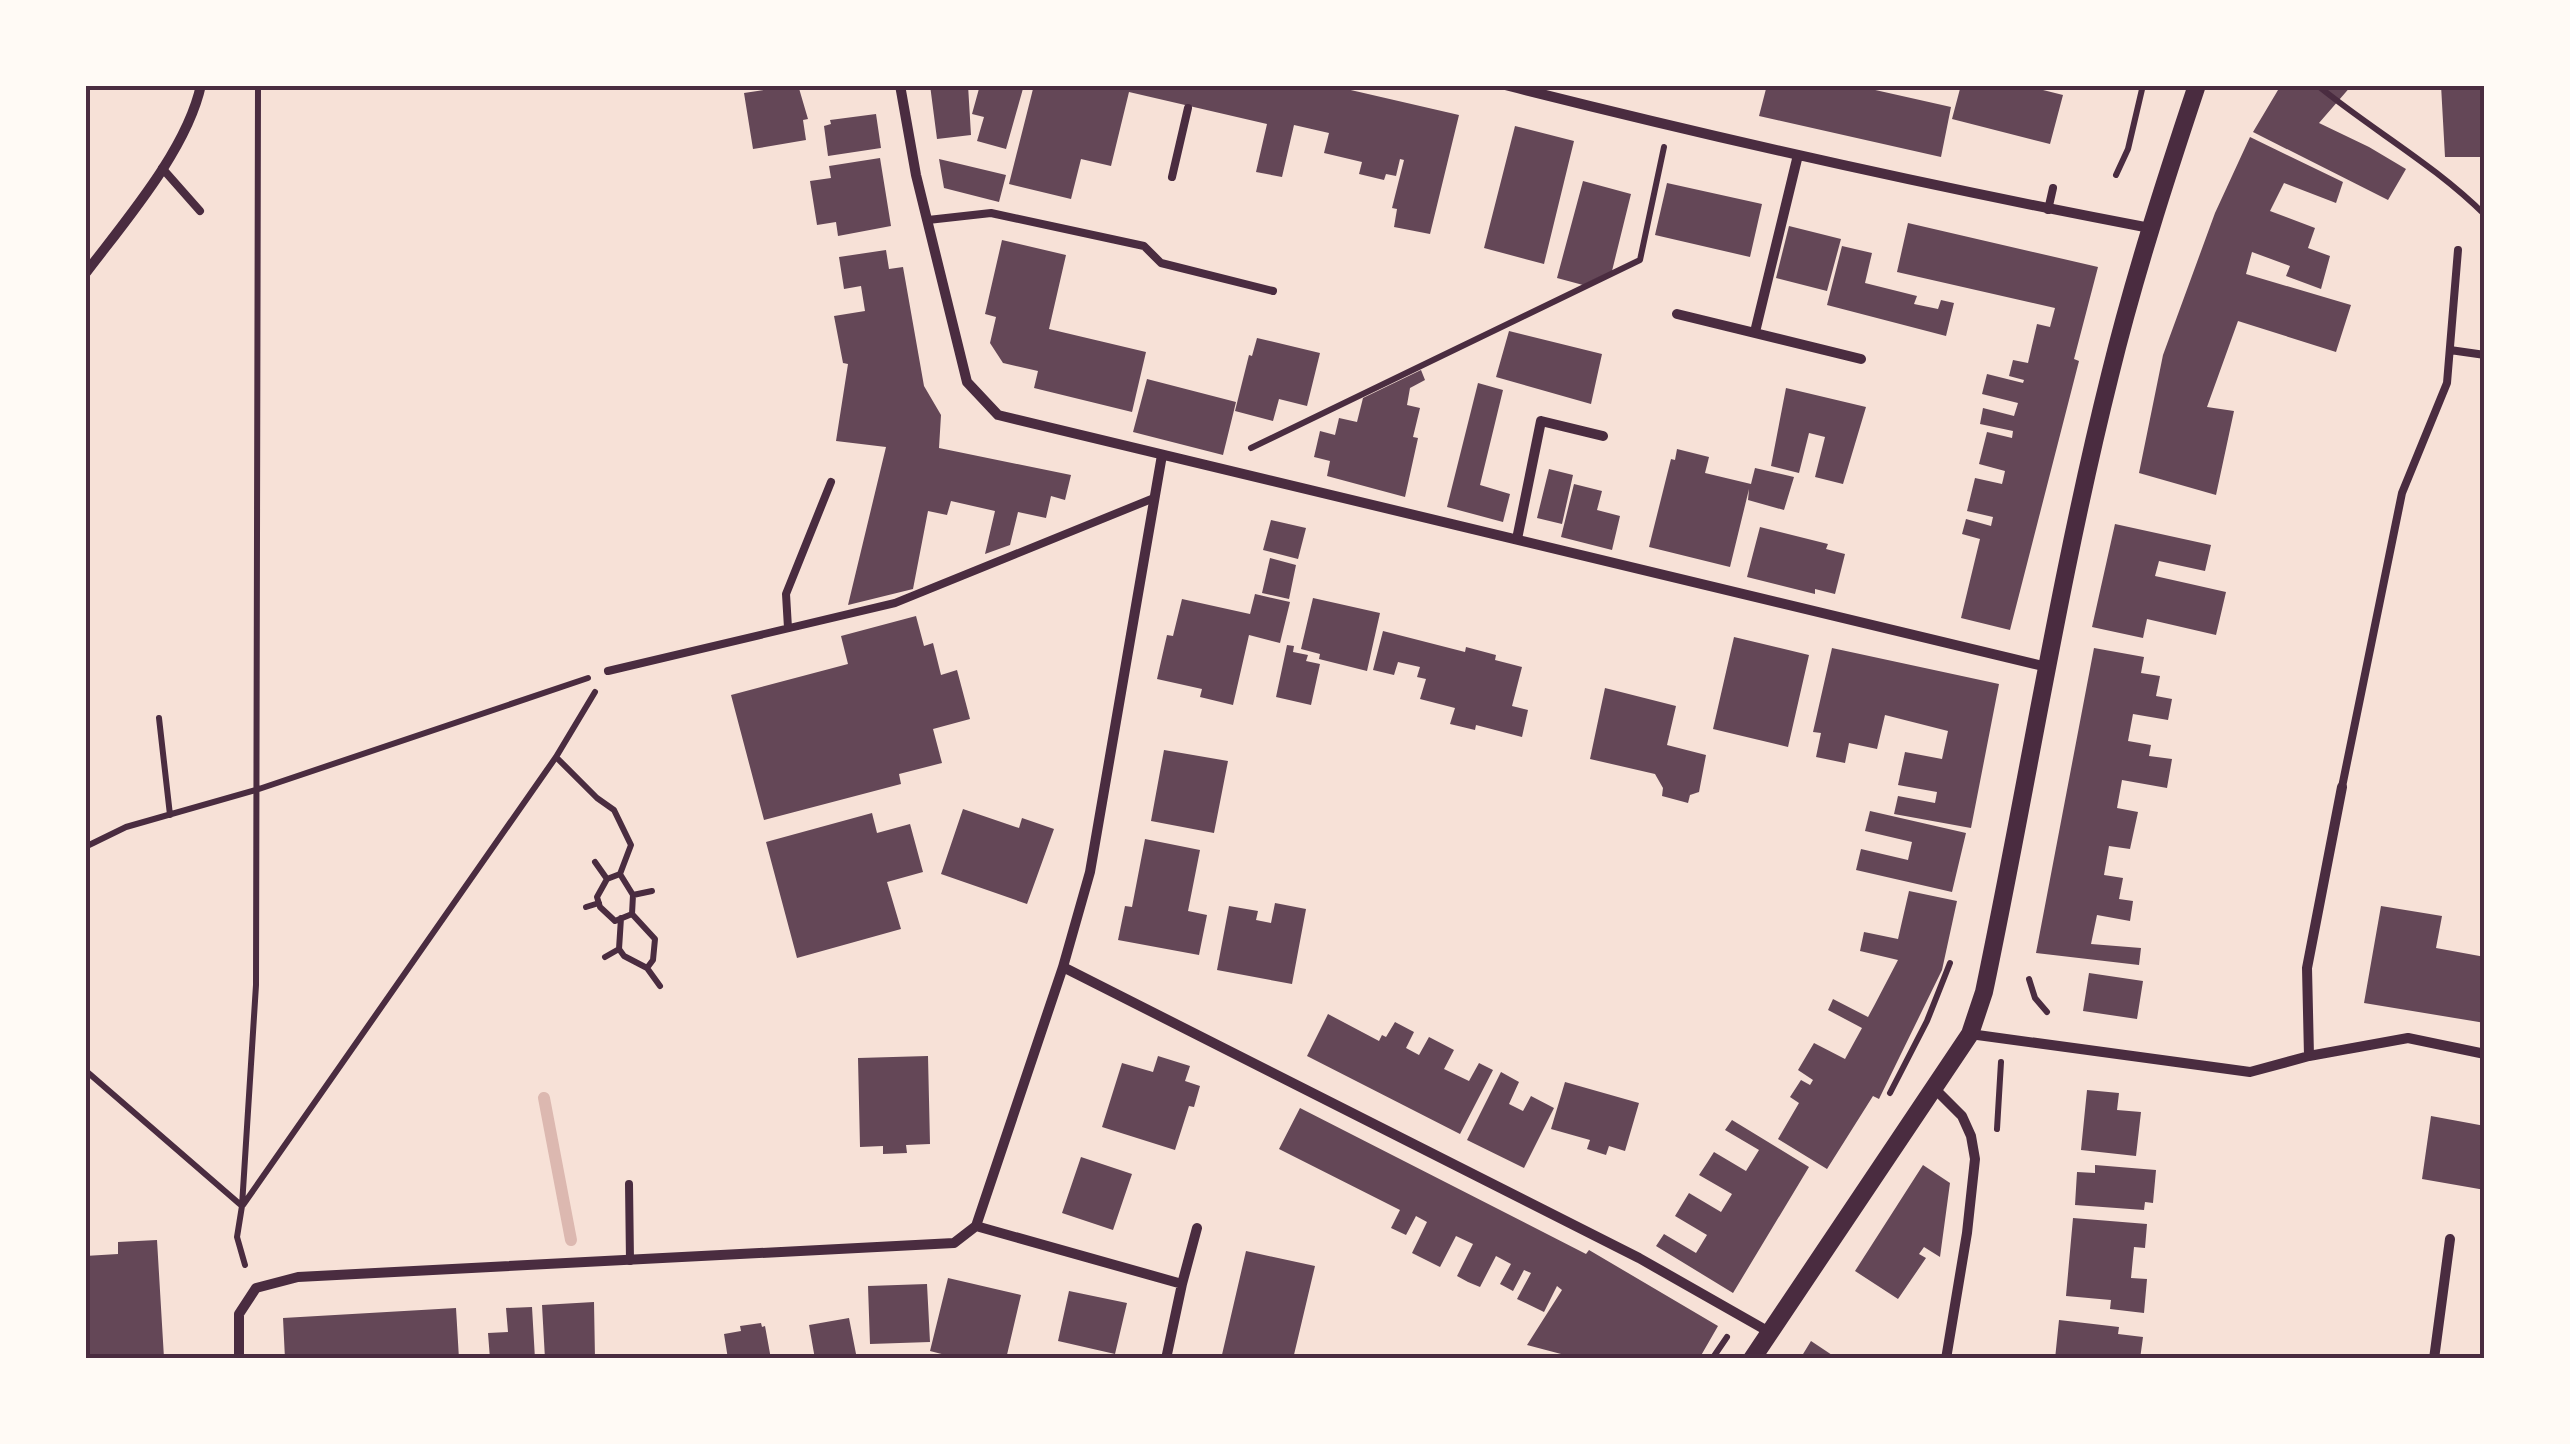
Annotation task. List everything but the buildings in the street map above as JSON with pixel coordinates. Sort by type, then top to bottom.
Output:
[{"type":"street","points":[[85,274],[162,168],[196,105],[201,85]]},
{"type":"street","points":[[900,85],[967,382],[998,415],[2047,668]]},
{"type":"street","points":[[1505,85],[1668,126],[2048,210],[2150,228]]},
{"type":"street","points":[[1752,1359],[1844,1216],[1970,1034],[1984,992],[2109,378],[2150,228],[2197,85]]},
{"type":"street","points":[[1755,332],[1798,154]]},
{"type":"street","points":[[1677,314],[1861,358]]},
{"type":"street","points":[[1517,539],[1542,421],[1603,436]]},
{"type":"street","points":[[239,1359],[239,1314],[256,1288],[298,1277],[954,1243],[976,1226],[1063,967],[1090,872],[1162,456]]},
{"type":"street","points":[[2308,1056],[2307,968],[2342,787]]},
{"type":"street","points":[[1063,967],[1639,1258],[1771,1333]]},
{"type":"street","points":[[1970,1034],[2250,1072],[2308,1056],[2408,1038],[2485,1054]]},
{"type":"street","points":[[1934,1088],[1962,1116],[1974,1152],[1967,1234],[1946,1359]]},
{"type":"street","points":[[976,1226],[1182,1284]]},
{"type":"street","points":[[1166,1359],[1197,1228]]},
{"type":"street","points":[[2434,1359],[2450,1238]]},
{"type":"lane","points":[[1172,177],[1188,108]]},
{"type":"lane","points":[[162,168],[200,210]]},
{"type":"lane","points":[[2048,210],[2053,188]]},
{"type":"lane","points":[[928,220],[991,213],[1144,246],[1161,263],[1273,291]]},
{"type":"lane","points":[[2342,787],[2402,493],[2447,384],[2458,250]]},
{"type":"lane","points":[[2450,350],[2485,355]]},
{"type":"lane","points":[[788,628],[786,594],[831,482]]},
{"type":"lane","points":[[608,671],[895,603],[1154,498]]},
{"type":"lane","points":[[629,1184],[630,1261]]},
{"type":"path","points":[[256,1288],[237,1237],[256,985],[258,85]]},
{"type":"path","points":[[2116,175],[2128,149],[2143,85]]},
{"type":"path","points":[[2317,85],[2455,185],[2485,215]]},
{"type":"path","points":[[1209,468],[1640,260],[1668,126]]},
{"type":"path","points":[[85,847],[126,827],[256,790],[608,671]]},
{"type":"path","points":[[242,1206],[556,757],[608,671]]},
{"type":"path","points":[[159,718],[170,815]]},
{"type":"path","points":[[556,757],[614,810],[631,845],[620,874],[607,880],[597,897],[615,921],[632,914]]},
{"type":"path","points":[[595,862],[607,880]]},
{"type":"path","points":[[620,874],[633,895],[632,914],[655,939],[653,960],[647,968]]},
{"type":"path","points":[[633,895],[652,890]]},
{"type":"path","points":[[586,906],[599,903]]},
{"type":"path","points":[[621,918],[619,949],[647,968],[660,986]]},
{"type":"path","points":[[605,958],[619,949]]},
{"type":"path","points":[[1887,1100],[1927,1021],[1950,963]]},
{"type":"path","points":[[2030,979],[2035,998],[2047,1012]]},
{"type":"path","points":[[1970,1034],[2002,1063],[1996,1146],[1974,1152]]},
{"type":"path","points":[[85,1070],[242,1206]]},
{"type":"path","points":[[1712,1359],[1730,1332]]},
{"type":"waterway","points":[[544,1098],[571,1240]]}]
